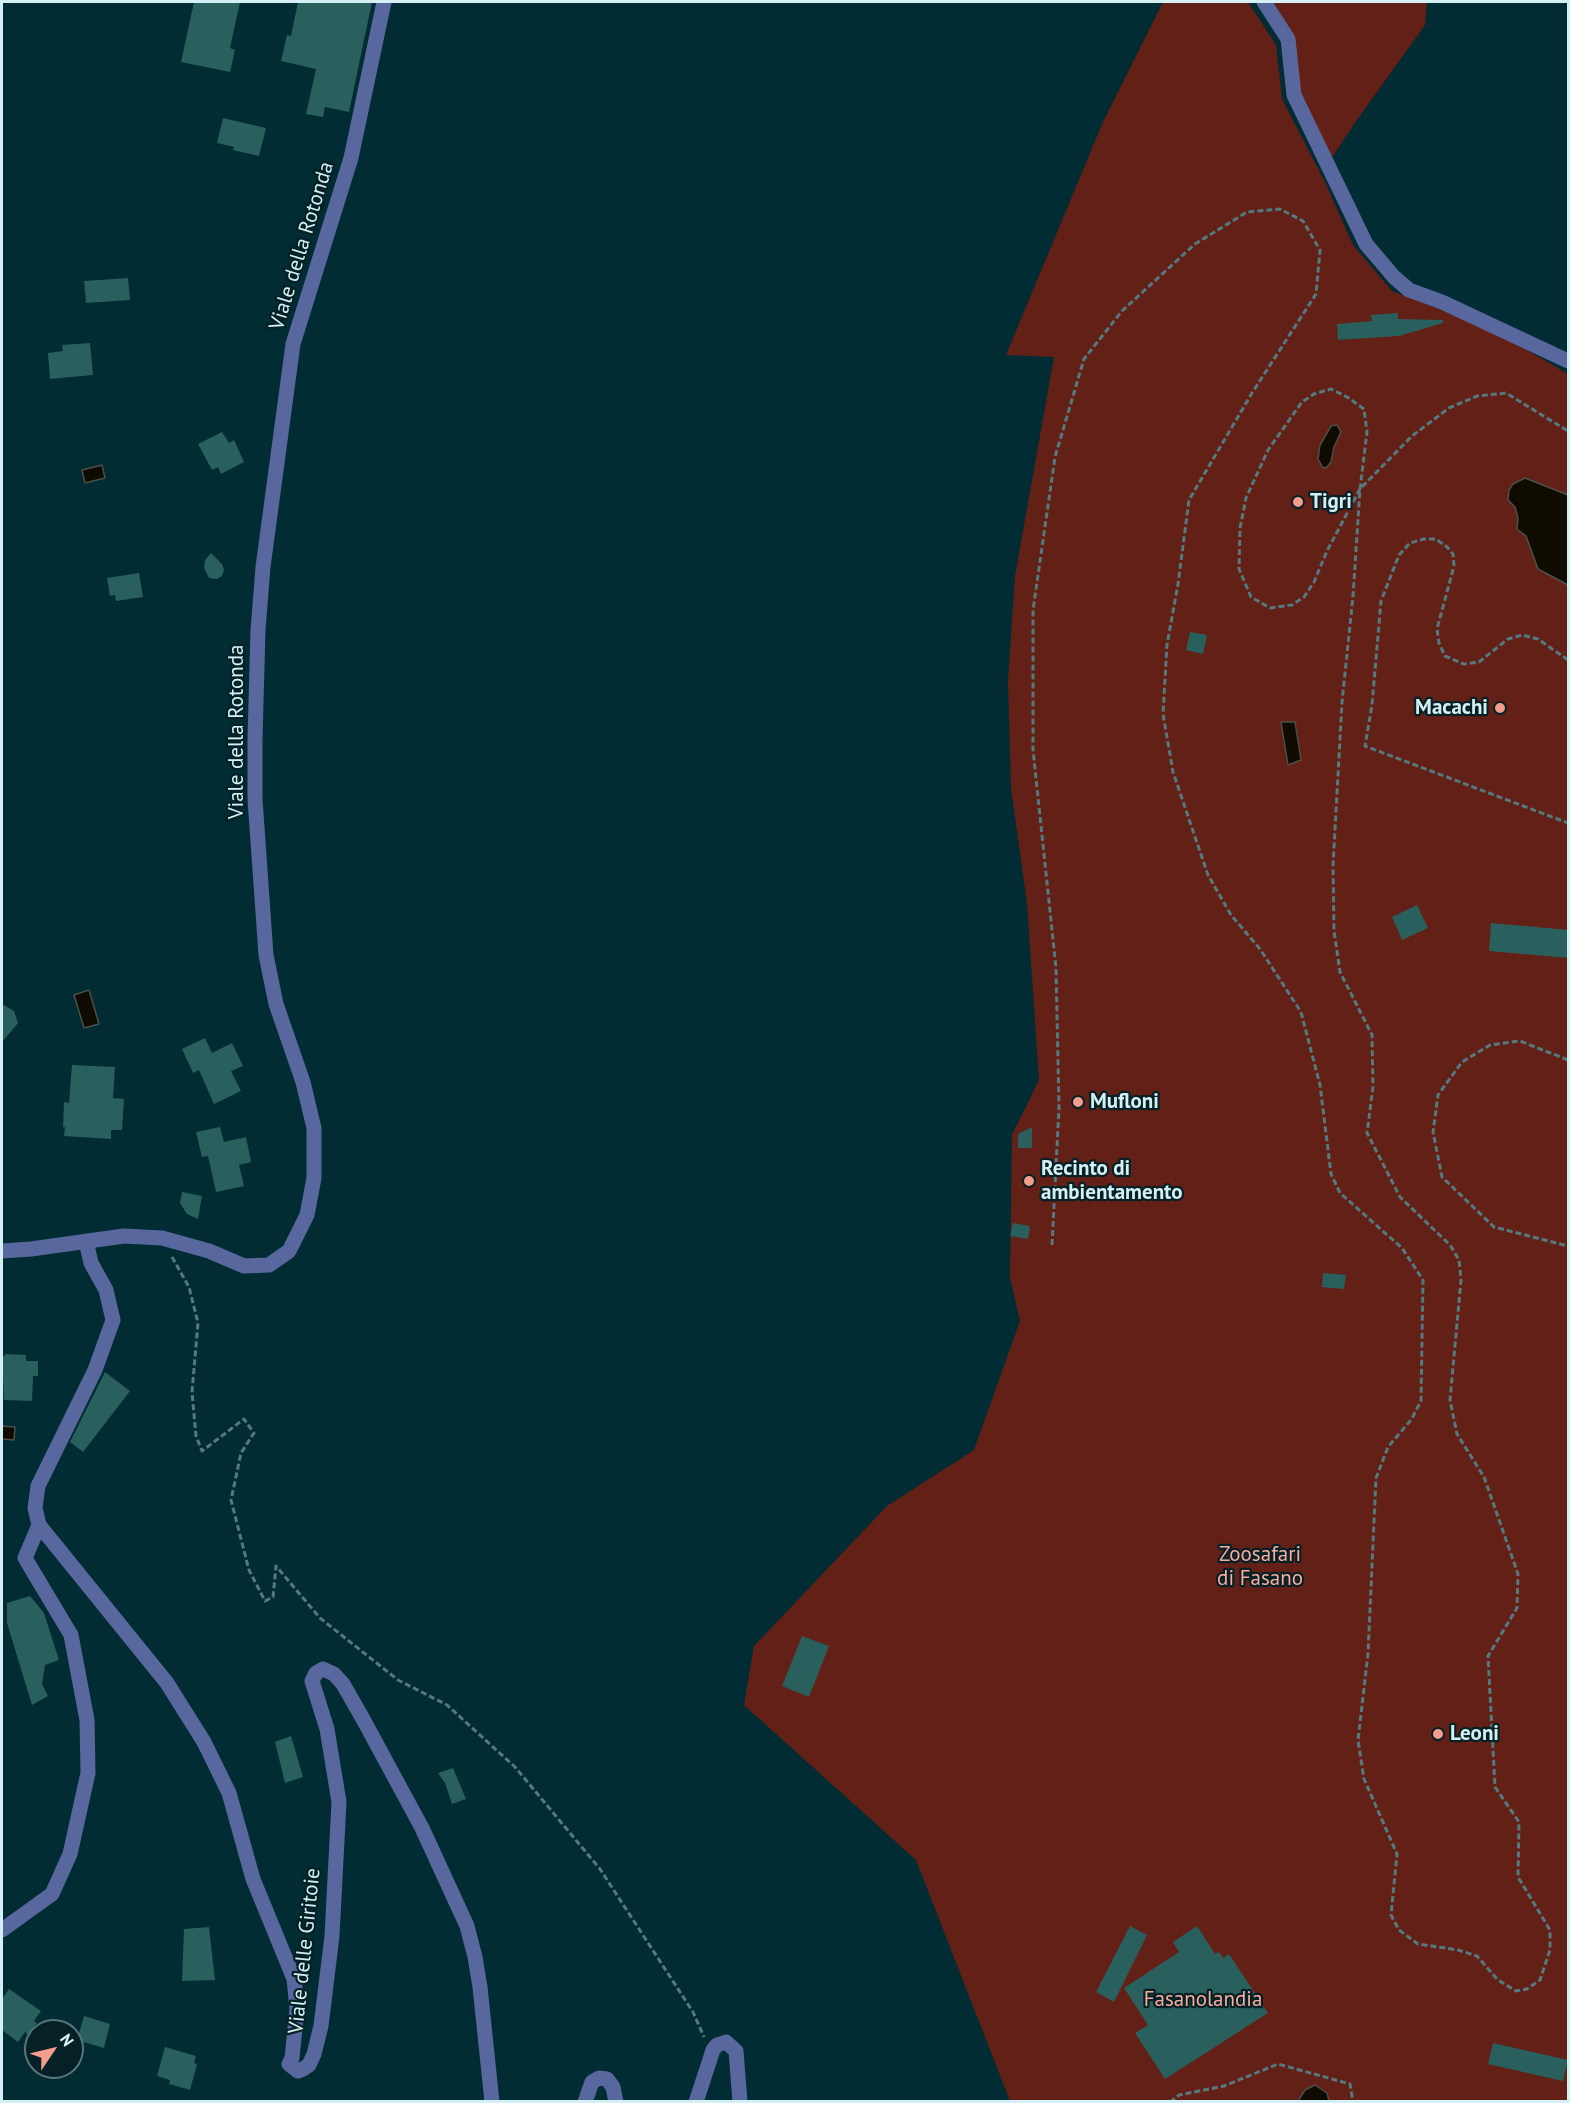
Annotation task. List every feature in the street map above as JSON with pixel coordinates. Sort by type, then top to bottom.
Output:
[{"type":"street","name":"Viale della Rotonda","points":[[2,1251],[124,1236],[162,1238],[209,1251],[244,1266],[269,1265],[289,1251],[307,1215],[314,1178],[314,1128],[303,1082],[276,1004],[266,955],[255,799],[258,630],[263,567],[293,344],[351,158],[384,2]]},
{"type":"street","points":[[1264,2],[1288,39],[1294,95],[1366,244],[1394,277],[1409,290],[1442,302],[1569,361]]},
{"type":"street","points":[[2,1930],[52,1894],[70,1854],[88,1773],[87,1720],[70,1635],[25,1558],[39,1526],[35,1508],[38,1486],[95,1370],[112,1320],[106,1290],[91,1263],[86,1241]]},
{"type":"street","name":"Viale delle Giritoie","points":[[39,1526],[167,1683],[204,1742],[229,1794],[254,1879],[294,1979],[297,2009],[289,2064],[298,2071],[309,2065],[321,2026],[332,1936],[339,1817],[327,1729],[312,1681],[316,1673],[324,1669],[334,1674],[343,1684],[422,1828],[467,1926],[480,1987],[492,2102]]},
{"type":"street","points":[[696,2102],[713,2050],[717,2045],[726,2042],[736,2051],[740,2102]]},
{"type":"street","points":[[585,2102],[592,2082],[599,2078],[608,2079],[613,2087],[615,2102]]},
{"type":"path","points":[[1052,1245],[1059,1108],[1056,968],[1033,750],[1033,610],[1055,457],[1084,359],[1122,311],[1195,244],[1247,212],[1280,209],[1303,221],[1320,250],[1316,294],[1252,393],[1189,500],[1167,645],[1163,714],[1173,772],[1208,875],[1231,915],[1260,949],[1302,1012],[1320,1084],[1330,1174],[1341,1193],[1402,1248],[1423,1280],[1422,1401],[1412,1420],[1388,1447],[1376,1478],[1368,1654],[1358,1740],[1365,1779],[1397,1854],[1390,1915],[1399,1930],[1418,1944],[1458,1950],[1477,1956],[1498,1980],[1516,1991],[1527,1989],[1540,1980],[1550,1950],[1550,1930],[1518,1877],[1519,1822],[1495,1787],[1488,1656],[1517,1608],[1518,1574],[1484,1477],[1457,1434],[1450,1400],[1461,1280],[1459,1260],[1450,1245],[1400,1197],[1367,1133],[1373,1087],[1372,1035],[1340,972],[1334,931],[1333,866],[1342,702],[1353,596],[1360,489],[1367,432],[1364,409],[1331,389],[1314,394],[1302,402],[1268,450],[1246,498],[1239,528],[1239,569],[1251,597],[1270,608],[1292,605],[1304,597],[1314,582],[1327,551],[1360,489],[1412,436],[1449,408],[1477,396],[1506,393],[1569,431]]},
{"type":"path","points":[[1569,660],[1538,639],[1522,635],[1508,639],[1479,662],[1464,664],[1445,656],[1437,629],[1454,566],[1453,554],[1436,539],[1424,539],[1410,543],[1399,555],[1381,601],[1372,705],[1365,746],[1569,823]]},
{"type":"path","points":[[1569,1060],[1520,1041],[1490,1045],[1462,1062],[1438,1095],[1433,1132],[1442,1178],[1494,1227],[1569,1246]]},
{"type":"path","points":[[162,1238],[189,1287],[198,1323],[192,1392],[196,1437],[202,1452],[244,1419],[254,1433],[241,1453],[231,1500],[249,1570],[265,1601],[273,1597],[276,1566],[320,1618],[398,1680],[447,1705],[515,1767],[600,1869],[650,1944],[693,2012],[704,2036],[707,2066]]},
{"type":"path","points":[[1170,2102],[1179,2095],[1224,2086],[1278,2064],[1350,2084],[1353,2102]]},
{"type":"green space","name":"Zoosafari di Fasano","points":[[1163,2],[1248,2],[1276,45],[1282,99],[1325,182],[1353,245],[1392,291],[1491,329],[1568,374],[1568,2101],[1010,2101],[916,1860],[744,1705],[754,1646],[887,1506],[974,1450],[1020,1321],[1010,1277],[1012,1135],[1039,1080],[1027,903],[1011,788],[1008,681],[1015,576],[1054,357],[1006,355],[1103,122]]},
{"type":"green space","points":[[1267,2],[1427,2],[1425,25],[1331,159],[1298,96],[1290,40]]},
{"type":"shaded area","points":[[1337,425],[1341,432],[1334,447],[1331,462],[1323,468],[1318,459],[1320,445],[1331,426]]},
{"type":"shaded area","points":[[102,465],[105,478],[85,483],[82,470]]},
{"type":"shaded area","points":[[1525,478],[1568,495],[1568,585],[1538,569],[1526,536],[1517,529],[1518,518],[1515,507],[1508,500],[1509,490],[1513,484]]},
{"type":"shaded area","points":[[1281,722],[1295,722],[1301,760],[1288,765]]},
{"type":"shaded area","points":[[89,990],[99,1024],[84,1028],[74,995]]},
{"type":"shaded area","points":[[2,1426],[15,1427],[14,1440],[2,1439]]},
{"type":"shaded area","points":[[1315,2085],[1327,2093],[1329,2101],[1298,2101],[1305,2090]]},
{"type":"building","points":[[194,2],[240,2],[230,48],[235,50],[230,72],[181,62]]},
{"type":"building","points":[[298,2],[372,2],[349,112],[325,107],[323,117],[306,114],[316,69],[281,61],[287,35],[291,36]]},
{"type":"building","points":[[223,118],[266,128],[259,156],[233,150],[234,147],[217,143]]},
{"type":"building","points":[[128,278],[130,300],[86,303],[84,281]]},
{"type":"building","points":[[1398,313],[1398,319],[1443,320],[1443,323],[1399,336],[1338,340],[1337,324],[1372,321],[1371,315]]},
{"type":"building","points":[[90,343],[93,375],[50,379],[48,353],[63,351],[62,345]]},
{"type":"building","points":[[222,432],[229,443],[234,440],[244,462],[221,474],[218,467],[212,470],[198,444]]},
{"type":"building","points":[[211,553],[222,564],[224,570],[222,576],[217,579],[209,578],[204,568],[205,560]]},
{"type":"building","points":[[139,573],[143,597],[116,601],[115,595],[110,596],[107,578]]},
{"type":"building","points":[[1190,632],[1207,635],[1203,654],[1186,650]]},
{"type":"building","points":[[1417,905],[1428,928],[1402,940],[1392,917]]},
{"type":"building","points":[[1491,923],[1569,930],[1569,958],[1489,951]]},
{"type":"building","points":[[2,1004],[14,1011],[18,1023],[2,1042]]},
{"type":"building","points":[[205,1038],[212,1053],[232,1043],[243,1066],[231,1071],[241,1091],[214,1104],[199,1070],[193,1073],[182,1049]]},
{"type":"building","points":[[72,1065],[115,1067],[113,1098],[124,1099],[122,1130],[111,1130],[111,1139],[64,1136],[64,1102],[69,1103]]},
{"type":"building","points":[[220,1127],[224,1142],[246,1137],[251,1162],[239,1165],[244,1186],[216,1192],[208,1156],[202,1157],[196,1132]]},
{"type":"building","points":[[1032,1127],[1032,1148],[1018,1148],[1018,1134]]},
{"type":"building","points":[[182,1192],[202,1196],[198,1219],[187,1214],[180,1203]]},
{"type":"building","points":[[1013,1223],[1030,1226],[1028,1239],[1010,1236]]},
{"type":"building","points":[[1323,1273],[1346,1275],[1344,1289],[1322,1287]]},
{"type":"building","points":[[5,1354],[26,1355],[26,1361],[38,1361],[38,1376],[33,1376],[32,1401],[4,1400],[2,1356]]},
{"type":"building","points":[[105,1372],[130,1391],[83,1452],[70,1442]]},
{"type":"building","points":[[30,1596],[44,1613],[59,1660],[45,1665],[42,1684],[48,1696],[32,1705],[7,1623],[7,1603]]},
{"type":"building","points":[[802,1636],[829,1646],[809,1697],[782,1686]]},
{"type":"building","points":[[291,1736],[303,1777],[285,1783],[275,1742]]},
{"type":"building","points":[[453,1768],[466,1799],[452,1804],[445,1783],[438,1773]]},
{"type":"building","points":[[1130,1926],[1147,1935],[1114,2002],[1096,1992]]},
{"type":"building","points":[[1197,1926],[1215,1954],[1219,1952],[1223,1958],[1229,1954],[1268,2013],[1165,2079],[1135,2033],[1148,2025],[1124,1988],[1179,1952],[1173,1942]]},
{"type":"building","points":[[209,1927],[215,1980],[182,1981],[184,1929]]},
{"type":"building","points":[[9,1989],[41,2011],[35,2019],[24,2019],[24,2033],[18,2042],[2,2030],[2,1999]]},
{"type":"building","points":[[84,2016],[110,2024],[104,2048],[84,2042]]},
{"type":"building","points":[[1493,2043],[1568,2060],[1563,2081],[1488,2064]]},
{"type":"building","points":[[165,2047],[196,2056],[194,2063],[197,2064],[190,2090],[169,2084],[170,2080],[157,2076]]},
{"type":"place","name":"Tigri","points":[[1298,502]]},
{"type":"place","name":"Macachi","points":[[1500,708]]},
{"type":"place","name":"Mufloni","points":[[1078,1102]]},
{"type":"place","name":"Recinto di ambientamento","points":[[1029,1181]]},
{"type":"place","name":"Leoni","points":[[1438,1734]]},
{"type":"park label","name":"Fasanolandia","points":[[1203,2000]]}]
